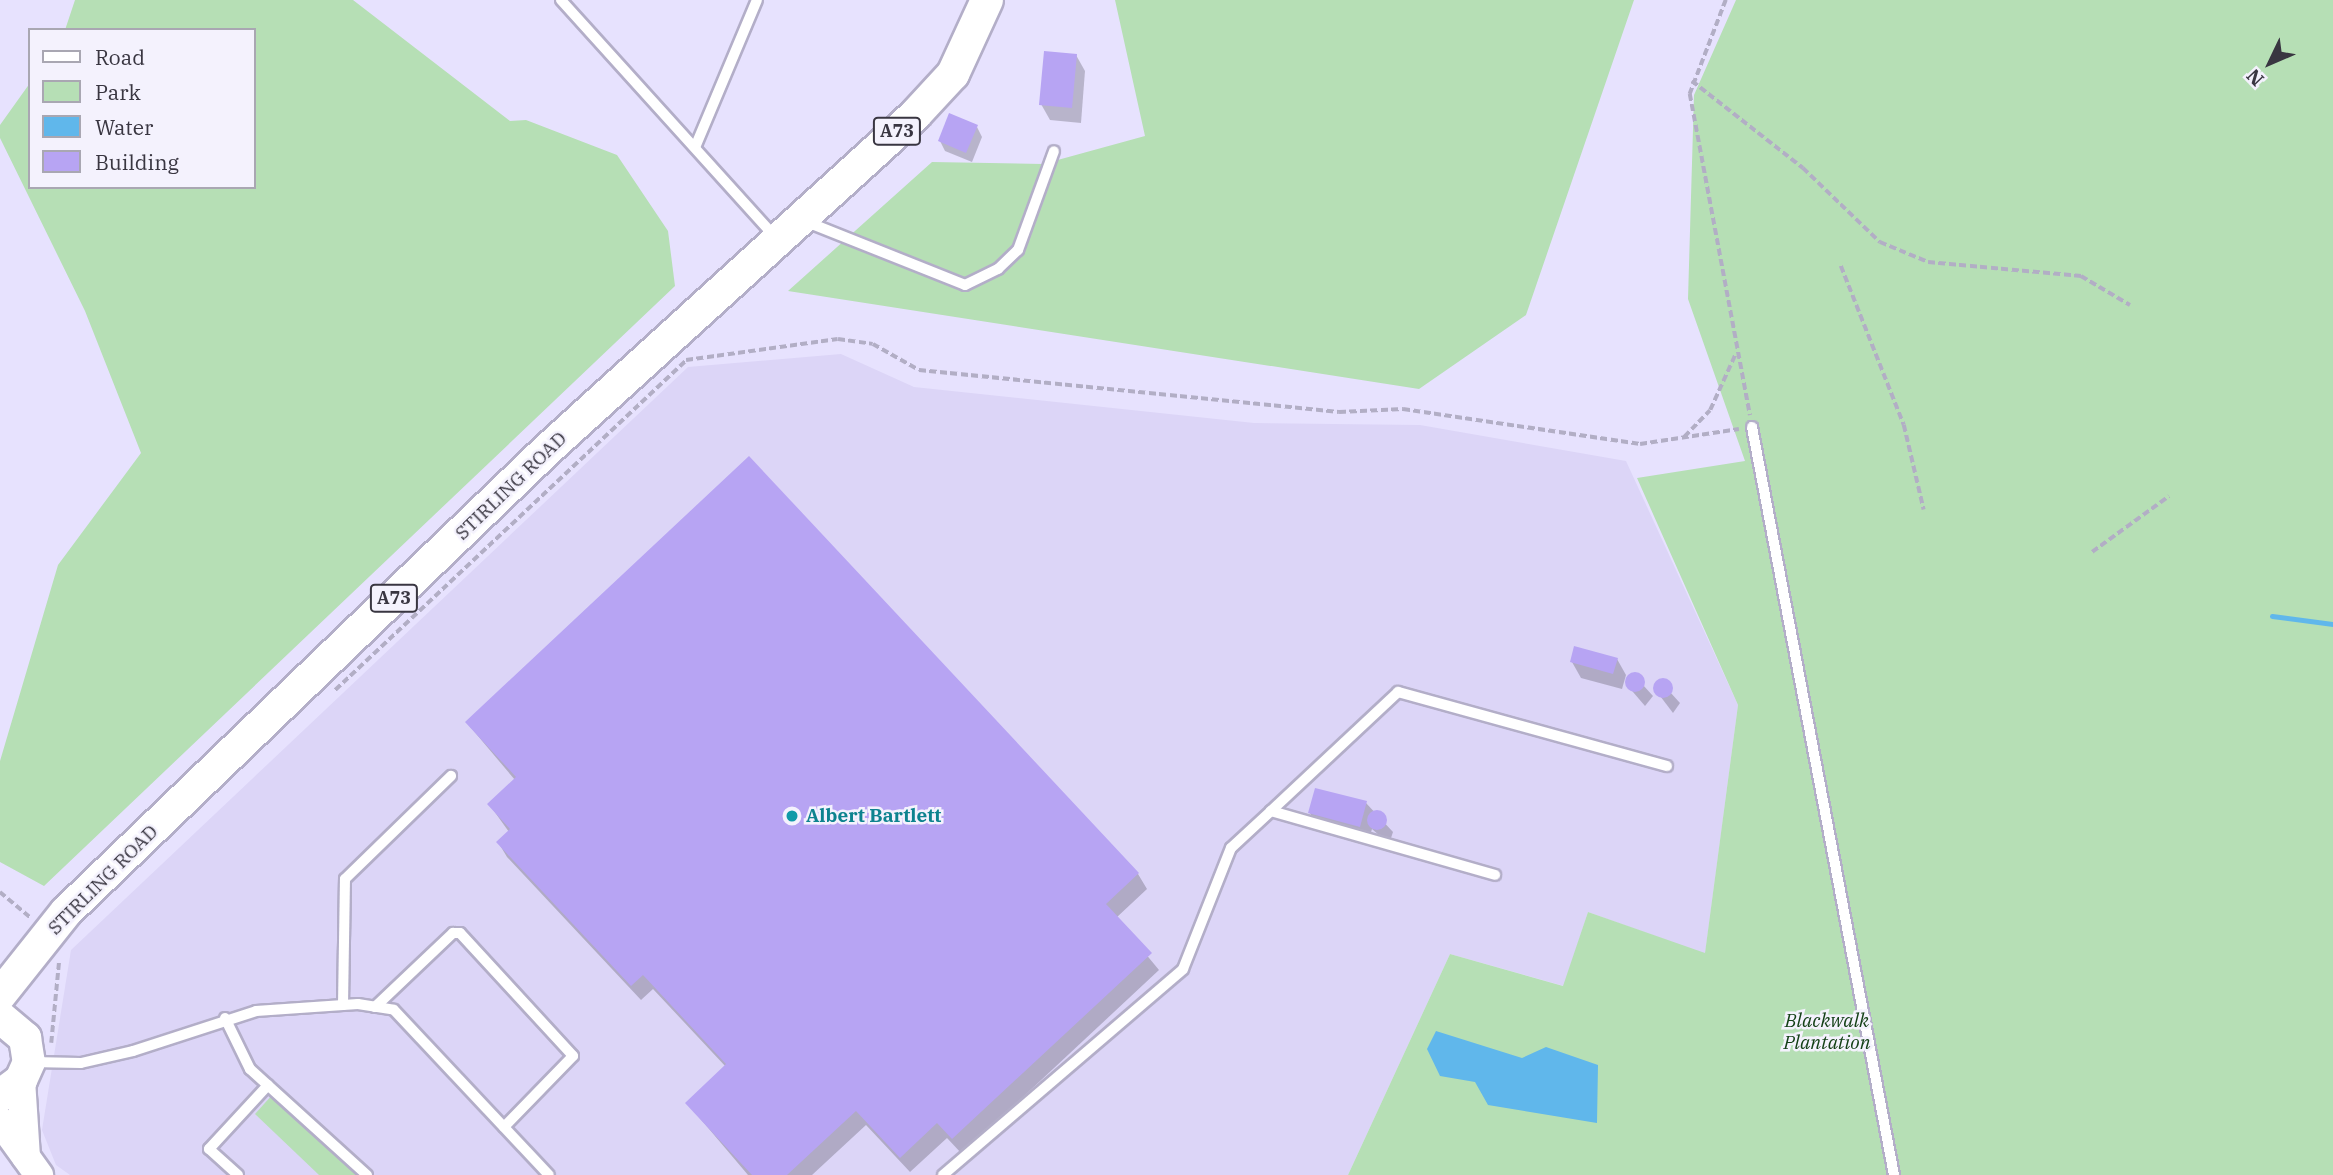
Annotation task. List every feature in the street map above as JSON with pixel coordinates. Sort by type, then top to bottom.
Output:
[{"type":"main road","name":"STIRLING ROAD","points":[[0,995],[23,968],[54,944],[547,450],[953,74],[987,0]]},
{"type":"main road","points":[[23,968],[25,1068],[33,1166]]},
{"type":"main road","points":[[0,1017],[25,1068]]},
{"type":"main road","points":[[0,1121],[33,1166]]},
{"type":"lane","points":[[561,0],[696,145],[788,229],[965,285],[998,269],[1018,250],[1054,151]]},
{"type":"lane","points":[[696,145],[757,0]]},
{"type":"lane","points":[[1752,427],[1894,1175]]},
{"type":"lane","points":[[943,1175],[1182,969],[1231,848],[1398,692],[1667,766]]},
{"type":"lane","points":[[343,1005],[345,879],[451,776]]},
{"type":"lane","points":[[1271,811],[1495,875]]},
{"type":"lane","points":[[375,1007],[460,933],[573,1056],[504,1127]]},
{"type":"lane","points":[[25,1068],[133,1051],[225,1018],[343,1005],[394,1010],[549,1175]]},
{"type":"lane","points":[[225,1018],[250,1069],[367,1175]]},
{"type":"lane","points":[[237,1175],[209,1149],[268,1084]]},
{"type":"path","points":[[329,696],[686,360],[838,338],[873,344],[919,370],[1339,412],[1403,409],[1640,444],[1752,427],[1692,81],[1726,0]]},
{"type":"path","points":[[1692,81],[1802,168],[1880,242],[1928,262],[2081,276],[2130,305]]},
{"type":"path","points":[[1841,266],[1904,425],[1924,510]]},
{"type":"path","points":[[1683,439],[1710,410],[1737,351]]},
{"type":"path","points":[[2092,552],[2169,496]]},
{"type":"path","points":[[0,892],[54,944],[25,1068]]},
{"type":"shaded area","points":[[841,354],[914,387],[1254,423],[1420,425],[1626,461],[1738,705],[1705,954],[1588,912],[1564,986],[1450,954],[1348,1175],[70,1175],[56,1165],[42,1130],[71,950],[688,367]]},
{"type":"green space","points":[[75,0],[353,0],[510,121],[526,120],[617,155],[668,231],[675,286],[44,886],[0,862],[0,761],[58,565],[141,453],[85,311],[0,138],[0,125],[28,86],[28,189],[256,189],[256,28],[66,28]]},
{"type":"green space","points":[[1115,0],[1634,0],[1526,315],[1419,389],[788,291],[932,162],[1043,164],[1145,136]]},
{"type":"green space","name":"Blackwalk Plantation","points":[[1736,0],[2333,0],[2333,1175],[1348,1175],[1450,954],[1563,986],[1588,912],[1705,953],[1738,705],[1637,478],[1745,461],[1688,299],[1694,95]]},
{"type":"green space","points":[[273,1094],[359,1175],[319,1175],[255,1114]]},
{"type":"water","points":[[1436,1031],[1522,1058],[1546,1047],[1598,1065],[1597,1123],[1488,1105],[1475,1082],[1440,1076],[1427,1049]]},
{"type":"building","points":[[1044,51],[1077,54],[1072,108],[1039,105]]},
{"type":"building","points":[[949,113],[978,125],[966,153],[938,141]]},
{"type":"building","name":"Albert Bartlett","points":[[749,456],[1139,873],[1106,904],[1152,953],[952,1139],[937,1123],[900,1158],[856,1111],[787,1175],[752,1175],[685,1103],[726,1064],[643,975],[631,986],[496,842],[510,829],[487,804],[516,777],[465,722]]},
{"type":"building","points":[[1574,646],[1618,658],[1613,674],[1570,662]]},
{"type":"building","points":[[1635,672],[1642,675],[1645,682],[1642,689],[1635,692],[1628,689],[1625,682],[1628,675]]},
{"type":"building","points":[[1663,678],[1670,681],[1673,688],[1670,695],[1663,698],[1656,695],[1653,688],[1656,681]]},
{"type":"building","points":[[1315,788],[1367,801],[1360,827],[1308,813]]},
{"type":"building","points":[[1377,810],[1384,813],[1387,820],[1384,827],[1377,830],[1370,827],[1367,820],[1370,813]]},
{"type":"waterway","points":[[2272,616],[2333,624]]},
{"type":"place","name":"Albert Bartlett","points":[[792,816]]}]
